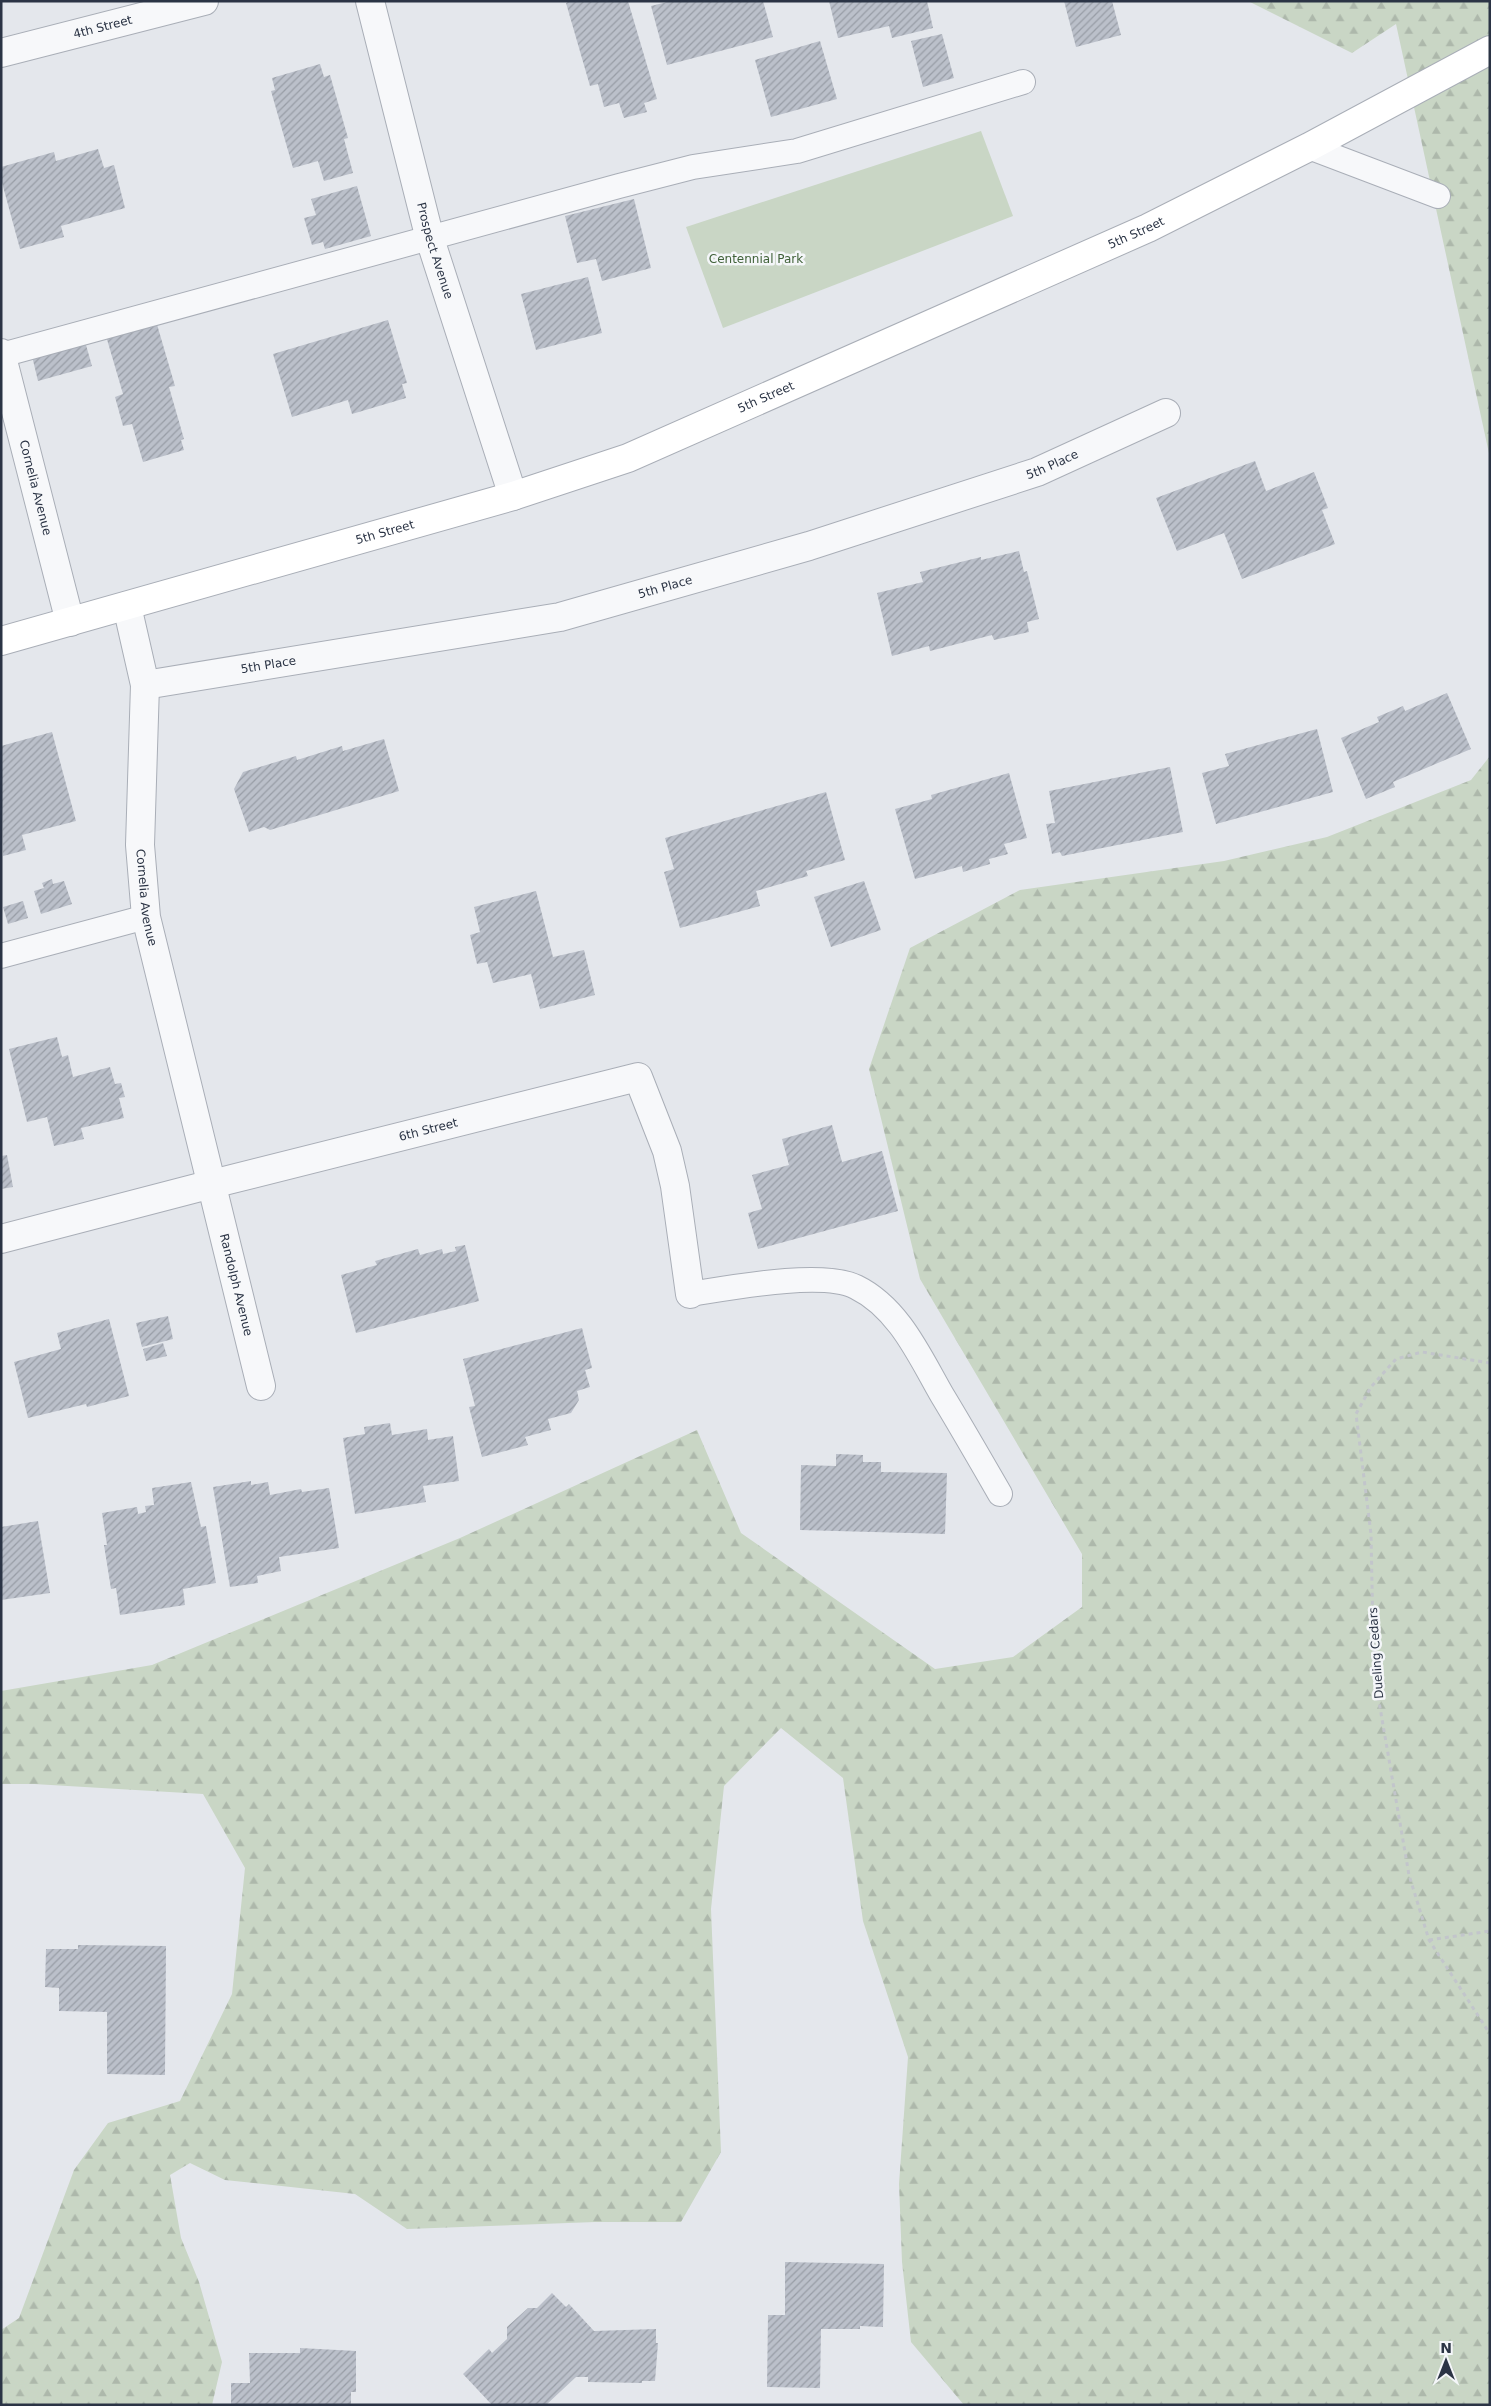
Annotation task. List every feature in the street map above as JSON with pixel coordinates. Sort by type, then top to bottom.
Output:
[{"type":"main road","name":"5th Street","points":[[1,641],[512,496],[628,458],[1148,228],[1309,147],[1490,50]]},
{"type":"street","name":"4th Street","points":[[1,53],[204,1]]},
{"type":"street","name":"Prospect Avenue","points":[[370,1],[430,239],[512,496]]},
{"type":"street","name":"Cornelia Avenue","points":[[2,354],[70,622]]},
{"type":"street","name":"5th Place","points":[[145,684],[560,617],[809,546],[1037,472],[1166,413]]},
{"type":"street","name":"Cornelia Avenue","points":[[127,606],[145,684],[140,845],[146,917],[212,1184]]},
{"type":"street","name":"6th Street","points":[[1,1239],[638,1076],[667,1151],[690,1294]]},
{"type":"street","name":"Randolph Avenue","points":[[212,1184],[262,1386]]},
{"type":"lane","points":[[2,354],[694,167],[797,151],[1023,82]]},
{"type":"lane","points":[[1309,147],[1438,196]]},
{"type":"lane","points":[[1,956],[146,917]]},
{"type":"lane","points":[[690,1294],[766,1282],[823,1280],[855,1286],[879,1302],[903,1328],[1000,1494]]},
{"type":"path","name":"Dueling Cedars","points":[[1490,1363],[1422,1352],[1396,1359],[1371,1387],[1356,1414],[1371,1534],[1373,1634],[1378,1696],[1409,1875],[1429,1940],[1490,2034]]},
{"type":"path","points":[[1429,1940],[1490,1931]]},
{"type":"green space","points":[[1248,1],[1490,1],[1490,458],[1396,24],[1352,53]]},
{"type":"green space","name":"Centennial Park","points":[[981,131],[1013,216],[723,328],[686,227]]},
{"type":"green space","points":[[1490,756],[1490,2405],[964,2405],[911,2342],[902,2262],[899,2184],[908,2057],[863,1921],[843,1778],[781,1728],[724,1786],[711,1909],[721,2152],[681,2222],[595,2222],[407,2229],[355,2194],[225,2180],[190,2163],[170,2175],[181,2238],[199,2282],[222,2362],[212,2405],[1,2405],[1,2330],[19,2318],[74,2170],[108,2123],[180,2101],[232,1994],[245,1868],[203,1794],[34,1784],[1,1784],[1,1691],[152,1665],[460,1538],[697,1430],[741,1533],[935,1669],[1013,1657],[1082,1607],[1082,1554],[920,1279],[869,1069],[910,948],[1020,890],[1224,861],[1327,837],[1471,780]]},
{"type":"building","points":[[570,1],[628,1],[657,99],[644,103],[647,112],[624,118],[619,103],[604,107],[598,84],[590,86],[566,3]]},
{"type":"building","points":[[671,1],[763,1],[773,37],[667,65],[651,6]]},
{"type":"building","points":[[829,1],[927,1],[933,28],[892,38],[889,26],[838,38]]},
{"type":"building","points":[[1064,1],[1112,1],[1121,35],[1076,47]]},
{"type":"building","points":[[942,34],[954,78],[923,87],[911,41]]},
{"type":"building","points":[[820,41],[837,99],[771,117],[755,60]]},
{"type":"building","points":[[320,64],[324,77],[330,75],[348,138],[344,139],[353,173],[324,181],[318,161],[293,168],[271,91],[275,90],[272,78]]},
{"type":"building","points":[[98,149],[104,168],[114,165],[125,208],[61,226],[64,237],[20,249],[1,179],[1,167],[54,152],[56,161]]},
{"type":"building","points":[[357,186],[371,236],[325,249],[323,242],[312,245],[304,218],[316,215],[311,199]]},
{"type":"building","points":[[634,199],[651,268],[602,281],[596,259],[577,263],[565,216]]},
{"type":"building","points":[[588,277],[602,333],[536,350],[521,294]]},
{"type":"building","points":[[388,320],[407,383],[402,384],[406,398],[352,414],[348,400],[292,417],[273,354]]},
{"type":"building","points":[[156,321],[175,386],[169,387],[184,439],[181,440],[184,450],[143,462],[132,424],[123,426],[115,397],[123,394],[106,336]]},
{"type":"building","points":[[84,338],[92,366],[38,381],[31,352]]},
{"type":"building","points":[[1255,461],[1266,491],[1314,472],[1328,508],[1322,510],[1335,544],[1242,579],[1224,533],[1177,551],[1156,498]]},
{"type":"building","points":[[1019,551],[1024,572],[1027,571],[1039,619],[1027,622],[1029,632],[994,640],[992,635],[930,651],[929,646],[892,656],[877,593],[923,582],[920,572],[981,557],[981,560]]},
{"type":"building","points":[[1447,693],[1471,749],[1393,782],[1395,787],[1366,799],[1341,738],[1379,722],[1377,717],[1403,706],[1405,711]]},
{"type":"building","points":[[1317,729],[1333,792],[1216,824],[1202,773],[1229,766],[1225,754]]},
{"type":"building","points":[[52,732],[76,821],[22,835],[26,850],[3,856],[1,746]]},
{"type":"building","points":[[384,739],[399,791],[270,830],[264,827],[249,832],[234,789],[243,772],[296,756],[297,760],[342,746],[343,751]]},
{"type":"building","points":[[1170,767],[1183,832],[1062,856],[1060,852],[1052,854],[1046,824],[1055,823],[1049,791]]},
{"type":"building","points":[[1009,773],[1027,838],[1004,844],[1008,854],[989,859],[990,864],[963,872],[962,866],[915,879],[895,809],[932,799],[931,795]]},
{"type":"building","points":[[826,792],[845,860],[806,871],[808,876],[756,891],[760,906],[680,928],[664,872],[674,869],[665,838]]},
{"type":"building","points":[[52,879],[53,884],[64,881],[72,904],[41,914],[34,891],[44,888],[42,883]]},
{"type":"building","points":[[864,881],[881,930],[831,947],[814,897]]},
{"type":"building","points":[[536,891],[553,957],[584,950],[595,995],[540,1009],[531,974],[493,983],[487,962],[477,964],[470,935],[480,932],[474,907]]},
{"type":"building","points":[[23,901],[28,918],[8,924],[3,907]]},
{"type":"building","points":[[57,1037],[62,1057],[68,1055],[73,1077],[110,1067],[115,1084],[121,1083],[125,1097],[119,1098],[124,1118],[81,1128],[84,1139],[54,1146],[47,1117],[27,1122],[9,1049]]},
{"type":"building","points":[[832,1125],[842,1162],[882,1151],[898,1211],[758,1249],[748,1213],[762,1209],[752,1175],[789,1165],[782,1139]]},
{"type":"building","points":[[7,1155],[13,1187],[1,1189],[1,1156]]},
{"type":"building","points":[[465,1245],[479,1301],[356,1333],[341,1275],[377,1265],[375,1261],[418,1249],[420,1255],[442,1249],[443,1254],[456,1251],[455,1247]]},
{"type":"building","points":[[168,1316],[173,1339],[142,1347],[136,1323]]},
{"type":"building","points":[[109,1319],[129,1396],[87,1407],[86,1404],[28,1418],[14,1362],[61,1349],[57,1333]]},
{"type":"building","points":[[582,1328],[592,1368],[585,1370],[590,1387],[577,1391],[579,1400],[571,1413],[548,1419],[551,1430],[525,1437],[528,1445],[482,1457],[469,1407],[475,1406],[463,1359]]},
{"type":"building","points":[[163,1343],[167,1356],[146,1361],[143,1349]]},
{"type":"building","points":[[390,1423],[392,1435],[427,1429],[428,1440],[453,1436],[459,1481],[423,1486],[426,1502],[355,1514],[343,1438],[365,1434],[364,1427]]},
{"type":"building","points":[[836,1454],[863,1455],[863,1462],[881,1462],[881,1472],[947,1473],[945,1534],[800,1530],[801,1465],[836,1466]]},
{"type":"building","points":[[251,1481],[251,1485],[268,1482],[270,1495],[301,1489],[302,1492],[329,1488],[339,1548],[279,1557],[281,1571],[257,1576],[258,1583],[230,1587],[213,1487]]},
{"type":"building","points":[[191,1482],[201,1527],[206,1526],[216,1583],[183,1589],[185,1605],[120,1615],[116,1588],[111,1589],[104,1545],[107,1545],[102,1513],[137,1507],[138,1514],[146,1512],[145,1506],[154,1505],[152,1488]]},
{"type":"building","points":[[38,1521],[50,1593],[1,1600],[1,1527]]},
{"type":"building","points":[[78,1945],[166,1946],[165,2075],[107,2074],[107,2012],[59,2011],[59,1988],[45,1987],[46,1949],[78,1949]]},
{"type":"building","points":[[785,2262],[884,2264],[883,2327],[860,2326],[860,2329],[821,2329],[820,2388],[767,2387],[768,2315],[785,2315]]},
{"type":"building","points":[[552,2293],[566,2307],[569,2304],[594,2331],[656,2329],[656,2343],[658,2343],[655,2381],[642,2381],[642,2383],[588,2382],[588,2377],[576,2377],[546,2405],[492,2405],[463,2374],[489,2349],[492,2353],[507,2339],[507,2327],[528,2308],[537,2308]]},
{"type":"building","points":[[300,2348],[356,2351],[356,2392],[351,2392],[351,2405],[231,2405],[231,2383],[250,2383],[249,2353],[300,2353]]}]
